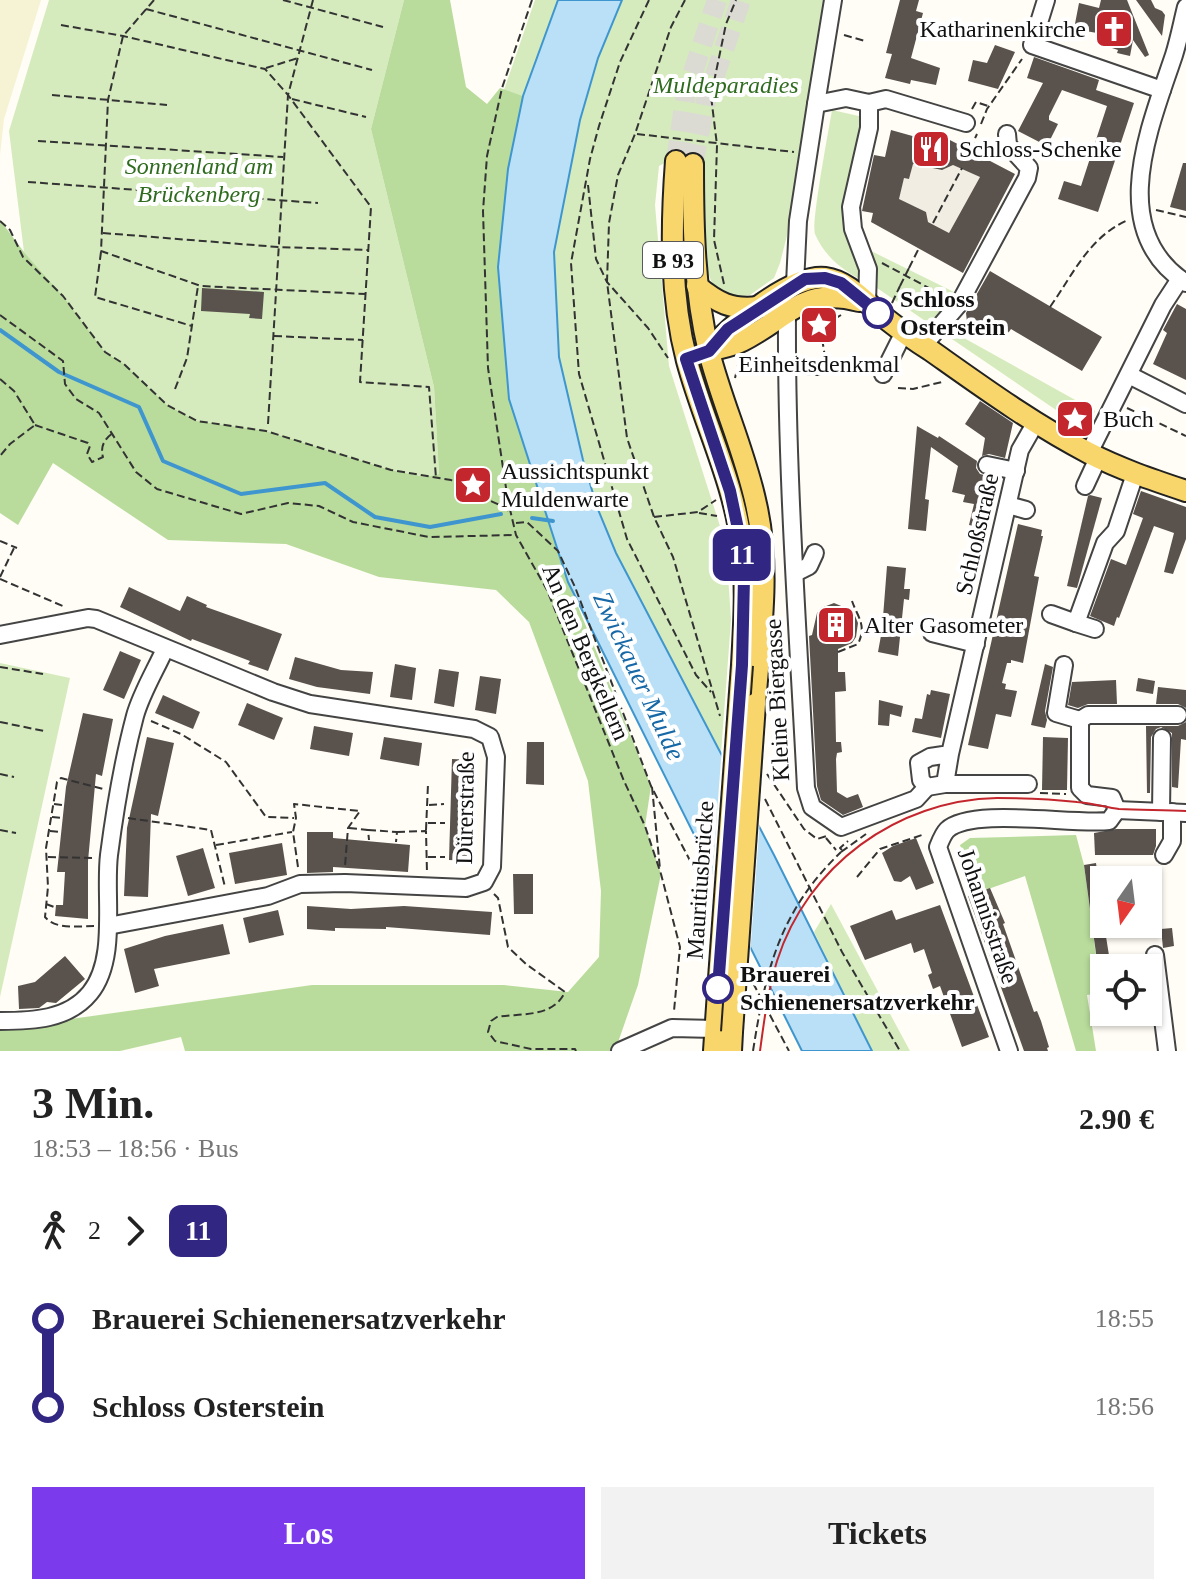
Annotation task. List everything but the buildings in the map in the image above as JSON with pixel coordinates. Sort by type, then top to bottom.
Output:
[{"type":"main road","name":"B 93","points":[[680,362],[672,214],[684,162],[697,286],[709,351]]},
{"type":"main road","points":[[709,351],[728,329],[795,284],[815,277],[834,280],[848,287],[923,346],[1036,422],[1094,456],[1186,491]]},
{"type":"main road","points":[[697,286],[726,307],[741,309],[760,306]]},
{"type":"main road","points":[[680,362],[739,342],[808,301],[824,296],[867,303]]},
{"type":"main road","name":"Mauritiusbrücke","points":[[709,351],[756,504],[764,582],[726,1037]]},
{"type":"main road","name":"Mauritiusbrücke","points":[[680,362],[730,491],[737,519],[744,578],[742,665],[718,992],[726,1037]]},
{"type":"main road","name":"B 93","points":[[714,1051],[726,1037]]},
{"type":"street","points":[[795,284],[798,221],[833,0]]},
{"type":"street","points":[[1046,0],[1032,45],[1162,90]]},
{"type":"street","points":[[1085,486],[1116,402],[1163,305],[1183,281],[1157,256],[1147,238],[1138,197],[1141,159],[1162,90],[1181,51],[1186,7]]},
{"type":"street","points":[[816,104],[846,98],[869,103],[886,99],[969,116]]},
{"type":"street","points":[[867,303],[868,269],[853,229],[851,207],[869,128],[869,103]]},
{"type":"street","points":[[923,346],[959,304],[1027,178],[1029,168],[1008,145],[1007,134]]},
{"type":"street","name":"Kleine Biergasse","points":[[787,313],[786,387],[806,788],[812,807],[841,827]]},
{"type":"street","points":[[883,374],[904,332]]},
{"type":"street","points":[[1129,375],[1186,404]]},
{"type":"street","name":"Schloßstraße","points":[[945,784],[1020,450],[1036,422]]},
{"type":"street","points":[[987,465],[1016,471]]},
{"type":"street","points":[[1076,623],[1105,543],[1116,531],[1135,474]]},
{"type":"street","points":[[1008,505],[1026,510]]},
{"type":"street","points":[[795,573],[809,566],[815,553]]},
{"type":"street","points":[[1051,614],[1095,629]]},
{"type":"street","points":[[0,635],[85,616],[165,649],[135,714],[109,859],[108,926],[103,969],[91,992],[75,1008],[50,1018],[0,1021]]},
{"type":"street","points":[[932,633],[976,644]]},
{"type":"street","name":"Dürerstraße","points":[[108,926],[268,896],[300,884],[466,888],[484,882],[492,867],[496,757],[490,737],[474,729],[310,704],[165,649]]},
{"type":"street","points":[[1064,665],[1056,713],[1080,720],[1088,715],[1178,715]]},
{"type":"street","points":[[1080,720],[1080,788],[1087,795],[1112,798],[1117,810],[1173,813]]},
{"type":"street","points":[[1162,738],[1173,813],[1172,841],[1164,855]]},
{"type":"street","points":[[927,787],[921,780],[919,763],[930,757],[950,754]]},
{"type":"street","points":[[841,827],[916,799],[927,787],[945,784],[1032,789]]},
{"type":"street","name":"Johannisstraße","points":[[1009,1051],[938,847],[946,831],[966,821],[994,817],[1098,822],[1109,821],[1117,810]]},
{"type":"street","points":[[1162,1011],[1167,1051]]},
{"type":"street","points":[[620,1051],[646,1046],[672,1028],[726,1037]]},
{"type":"path","points":[[154,0],[123,36],[108,100],[101,251],[95,297],[192,326]]},
{"type":"path","points":[[283,0],[383,27]]},
{"type":"path","points":[[268,424],[288,95],[313,0]]},
{"type":"path","name":"An den Bergkellern","points":[[532,0],[502,88],[487,156],[483,211],[488,368],[516,535],[547,590],[645,826],[661,874],[680,947],[672,1028]]},
{"type":"path","points":[[649,0],[620,62],[590,159],[571,263],[579,374],[627,539],[696,675],[712,693],[673,557],[654,517],[627,438],[607,282],[609,223],[618,175],[671,27],[685,0]]},
{"type":"path","points":[[726,307],[729,296],[714,240],[717,145],[711,96],[726,24],[736,0]]},
{"type":"path","points":[[146,9],[372,70]]},
{"type":"path","points":[[61,25],[265,69],[299,58]]},
{"type":"path","points":[[827,31],[865,41]]},
{"type":"path","points":[[969,116],[976,102],[988,108],[1032,45]]},
{"type":"path","points":[[265,69],[288,95],[371,207],[360,382],[429,387],[436,478]]},
{"type":"path","points":[[52,95],[167,105]]},
{"type":"path","points":[[291,99],[366,117]]},
{"type":"path","points":[[635,134],[794,152],[807,162]]},
{"type":"path","points":[[38,141],[284,157]]},
{"type":"path","points":[[933,223],[962,168]]},
{"type":"path","points":[[587,180],[596,259],[607,282],[680,362]]},
{"type":"path","points":[[28,182],[318,203]]},
{"type":"path","points":[[1050,307],[1098,237],[1111,228],[1153,210],[1186,217]]},
{"type":"path","points":[[0,221],[10,230],[23,257],[63,296],[105,352],[124,364],[167,405],[197,421],[266,431],[391,470],[451,480],[510,511]]},
{"type":"path","points":[[102,233],[278,247],[369,250]]},
{"type":"path","points":[[900,286],[919,248]]},
{"type":"path","points":[[101,251],[199,285],[366,294]]},
{"type":"path","points":[[864,253],[959,304]]},
{"type":"path","points":[[175,389],[187,358],[199,285]]},
{"type":"path","points":[[0,315],[63,361],[65,384],[76,399],[99,413],[136,472],[157,489],[241,514],[288,503],[319,506],[353,522],[429,537],[516,535]]},
{"type":"path","points":[[795,373],[818,375],[825,372],[821,332]]},
{"type":"path","points":[[272,336],[363,340]]},
{"type":"path","points":[[721,393],[735,387],[737,366],[747,351],[739,342]]},
{"type":"path","points":[[898,388],[913,389],[967,376]]},
{"type":"path","points":[[0,379],[14,391],[35,425],[88,443],[87,454],[92,462],[103,457],[101,450],[105,438],[114,433]]},
{"type":"path","points":[[1116,402],[1186,436]]},
{"type":"path","points":[[0,456],[35,425]]},
{"type":"path","points":[[458,484],[473,485]]},
{"type":"path","points":[[698,512],[730,491]]},
{"type":"path","points":[[654,517],[698,512],[737,519]]},
{"type":"path","points":[[514,523],[527,522],[558,551],[575,587],[651,786],[711,901]]},
{"type":"path","points":[[0,541],[16,547],[1,578],[85,616]]},
{"type":"path","points":[[838,652],[858,644],[863,634],[863,624],[852,601]]},
{"type":"path","points":[[0,667],[43,674]]},
{"type":"path","points":[[135,714],[181,734],[226,762],[266,817],[296,818]]},
{"type":"path","points":[[0,722],[44,731]]},
{"type":"path","points":[[0,774],[14,777]]},
{"type":"path","points":[[768,776],[804,829],[817,839],[841,827]]},
{"type":"path","points":[[108,926],[58,925],[45,917],[49,830],[57,782],[61,778],[120,793]]},
{"type":"path","points":[[427,887],[428,784]]},
{"type":"path","points":[[651,786],[661,874]]},
{"type":"path","points":[[1032,789],[1087,795]]},
{"type":"path","points":[[53,804],[63,805]]},
{"type":"path","points":[[300,884],[293,832],[296,818],[294,804],[360,811],[348,828],[345,883]]},
{"type":"path","points":[[427,805],[444,804]]},
{"type":"path","points":[[116,816],[211,830],[229,903]]},
{"type":"path","points":[[51,817],[62,818]]},
{"type":"path","points":[[427,823],[445,823]]},
{"type":"path","points":[[348,828],[426,831]]},
{"type":"path","points":[[753,1051],[761,999],[775,949],[788,920],[817,875],[842,852],[876,828]]},
{"type":"path","points":[[0,830],[16,833]]},
{"type":"path","points":[[49,830],[61,832]]},
{"type":"path","points":[[368,830],[369,840]]},
{"type":"path","points":[[857,877],[880,849],[918,835],[946,831]]},
{"type":"path","points":[[215,845],[293,832]]},
{"type":"path","points":[[396,842],[397,832]]},
{"type":"path","points":[[825,837],[835,848],[846,837],[849,842],[840,848],[842,852]]},
{"type":"path","points":[[47,857],[109,859]]},
{"type":"path","points":[[427,857],[445,857]]},
{"type":"path","points":[[801,868],[842,952],[900,1051]]},
{"type":"path","points":[[47,880],[55,881]]},
{"type":"path","points":[[484,882],[498,898],[508,947],[565,992],[562,998],[543,1012],[497,1017],[491,1021],[488,1032],[495,1041],[531,1049],[576,1051]]},
{"type":"path","points":[[45,903],[54,907]]},
{"type":"path","points":[[753,983],[789,1051]]},
{"type":"shaded area","points":[[0,0],[41,0],[4,119],[0,155]]},
{"type":"shaded area","points":[[907,163],[941,170],[943,165],[953,165],[980,177],[949,233],[925,220],[926,212],[914,206],[910,213],[897,205],[904,178],[909,179],[911,173]]},
{"type":"green space","name":"Sonnenland am Brückenberg","points":[[49,0],[404,0],[371,129],[434,387],[439,474],[425,477],[391,470],[266,431],[197,421],[167,405],[124,364],[105,352],[63,296],[24,252],[9,131]]},
{"type":"green space","points":[[404,0],[450,0],[466,87],[487,104],[500,88],[523,96],[508,169],[509,399],[568,582],[651,786],[645,826],[661,874],[638,985],[615,1051],[185,1051],[181,1037],[120,1051],[0,1051],[0,1029],[312,985],[504,985],[568,992],[599,957],[601,891],[588,781],[529,622],[496,590],[379,577],[286,544],[168,540],[53,463],[18,525],[0,513],[0,220],[105,352],[124,364],[167,405],[197,421],[266,431],[391,470],[425,477],[439,474],[434,387],[371,129]]},
{"type":"green space","points":[[535,0],[558,0],[523,96],[504,90]]},
{"type":"green space","name":"Muldeparadies","points":[[622,0],[824,0],[790,224],[774,278],[750,295],[735,297],[715,289],[706,263],[701,231],[703,170],[697,164],[670,160],[659,166],[655,205],[669,366],[726,545],[731,620],[721,753],[616,553],[597,507],[559,357],[554,252],[580,120],[598,58]]},
{"type":"green space","points":[[832,110],[863,117],[843,223],[859,245],[964,297],[946,328],[1095,411],[1087,431],[874,286],[847,272],[825,252],[814,226]]},
{"type":"green space","points":[[0,663],[70,678],[0,997]]},
{"type":"green space","points":[[1076,835],[1084,865],[1090,938],[1094,938],[1096,954],[1090,954],[1090,995],[1087,995],[1096,1051],[1076,1051],[1025,876],[977,893],[960,845],[970,838]]},
{"type":"green space","points":[[831,904],[910,1051],[872,1051],[814,932]]},
{"type":"water","name":"Zwickauer Mulde","points":[[558,0],[622,0],[598,58],[580,120],[554,252],[559,357],[597,507],[616,553],[774,855],[872,1051],[802,1051],[568,582],[509,399],[498,267],[508,169],[523,96]]},
{"type":"pier","points":[[722,746],[760,819],[750,956],[712,880]]},
{"type":"waterway","points":[[0,330],[59,372],[139,407],[163,461],[241,494],[325,483],[375,517],[430,527],[501,514]]},
{"type":"waterway","points":[[532,518],[553,521]]},
{"type":"tunnel","points":[[676,161],[686,93],[717,0]]},
{"type":"tunnel","points":[[693,164],[706,101],[741,0]]},
{"type":"tram line","points":[[760,1051],[774,972],[791,927],[810,896],[833,868],[891,825],[925,811],[960,802],[997,798],[1067,801],[1119,809],[1186,811]]},
{"type":"bus line","name":"11","points":[[718,988],[742,665],[744,578],[742,548],[730,491],[686,359],[709,351],[728,329],[805,279],[825,278],[841,283],[878,313]]},
{"type":"place","name":"Katharinenkirche","points":[[1114,29]]},
{"type":"place","name":"Schloss-Schenke","points":[[931,149]]},
{"type":"place","name":"Schloss Osterstein","points":[[878,313]]},
{"type":"place","name":"Einheitsdenkmal","points":[[819,325]]},
{"type":"place","name":"Buch","points":[[1075,419]]},
{"type":"place","name":"Aussichtspunkt Muldenwarte","points":[[473,485]]},
{"type":"place","name":"Alter Gasometer","points":[[836,625]]},
{"type":"place","name":"Brauerei Schienenersatzverkehr","points":[[718,988]]}]
